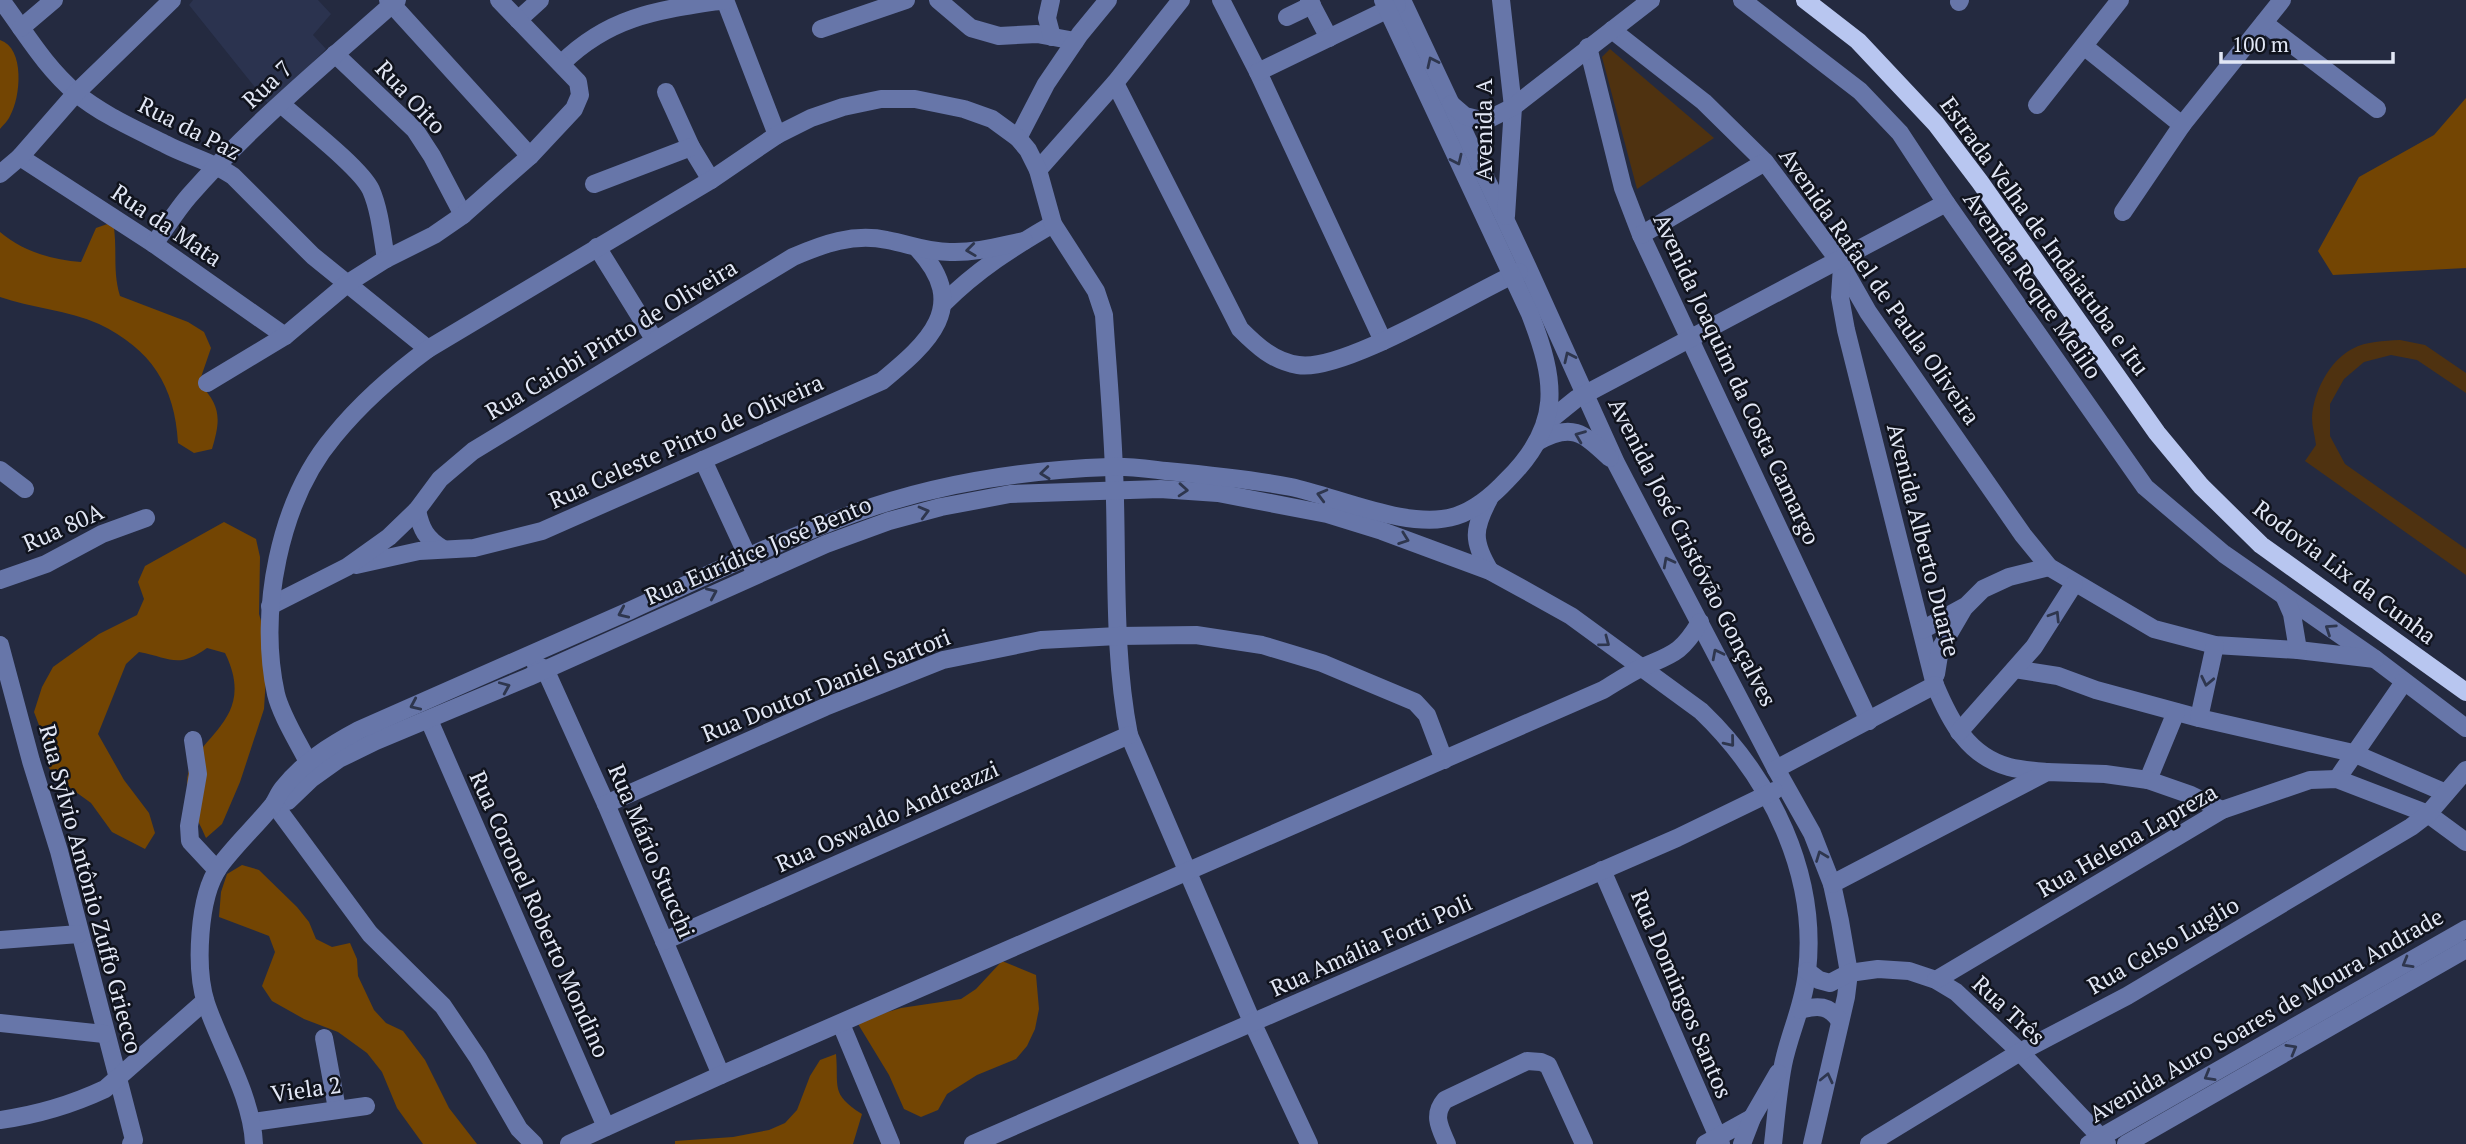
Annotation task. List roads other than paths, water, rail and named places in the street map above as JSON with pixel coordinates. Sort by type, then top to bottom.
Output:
[{"type":"main road","name":"Estrada Velha de Indaiatuba e Itu","points":[[1805,0],[1858,41],[1936,124],[2157,433],[2201,486]]},
{"type":"main road","name":"Rodovia Lix da Cunha","points":[[2201,486],[2262,545],[2466,692]]},
{"type":"street","name":"Rua da Paz","points":[[1,0],[45,62],[76,93],[168,146],[218,165],[233,176],[313,256],[428,349]]},
{"type":"street","points":[[22,28],[54,0]]},
{"type":"street","points":[[207,383],[285,336],[348,283],[386,259],[434,235],[463,215],[530,156],[574,109],[580,95],[578,82],[499,0]]},
{"type":"street","points":[[518,20],[540,0]]},
{"type":"street","points":[[562,63],[579,46],[608,28],[656,10],[725,0],[777,135]]},
{"type":"street","points":[[821,29],[906,0]]},
{"type":"street","points":[[931,0],[938,0],[971,28],[999,36],[1037,34],[1075,41]]},
{"type":"street","points":[[1051,0],[1047,18],[1052,37]]},
{"type":"street","points":[[1018,138],[1046,83],[1108,0]]},
{"type":"street","points":[[1038,170],[1115,83],[1181,0]]},
{"type":"street","points":[[1221,0],[1258,72],[1383,341]]},
{"type":"street","name":"Avenida A","points":[[1501,0],[1513,107],[1506,219]]},
{"type":"street","points":[[1451,104],[1465,116],[1485,121],[1513,107],[1651,0]]},
{"type":"street","name":"Avenida Roque Melilo","points":[[1742,0],[1860,91],[1900,133],[1946,203],[2146,487],[2224,554],[2375,659],[2466,728]]},
{"type":"street","points":[[2037,105],[2120,0]]},
{"type":"street","points":[[2123,212],[2182,125],[2282,0]]},
{"type":"street","points":[[0,174],[20,157],[76,93],[170,1]]},
{"type":"street","points":[[392,1],[530,156]]},
{"type":"street","name":"Rua 7","points":[[154,244],[187,198],[218,165],[392,1]]},
{"type":"street","points":[[1287,17],[1311,3],[1329,38]]},
{"type":"street","points":[[1258,72],[1394,3],[1543,348],[1551,392],[1545,424],[1537,442]]},
{"type":"street","name":"Avenida José Cristóvão Gonçalves","points":[[1394,3],[1451,104],[1616,463],[1812,833],[1832,884],[1849,973],[1813,1138]]},
{"type":"street","points":[[2264,23],[2377,108]]},
{"type":"street","name":"Avenida Rafael de Paula Oliveira","points":[[1612,30],[1704,102],[1765,162],[1840,264],[1868,312],[2049,567],[2154,629],[2215,645],[2298,650],[2375,659]]},
{"type":"street","name":"Avenida Joaquim da Costa Camargo","points":[[1588,47],[1623,188],[1641,235],[1869,721]]},
{"type":"street","points":[[2085,47],[2182,125]]},
{"type":"street","name":"Rua Oito","points":[[335,54],[415,130],[463,215]]},
{"type":"street","points":[[1115,83],[1240,329],[1256,346],[1277,360],[1300,366],[1323,364],[1383,341],[1528,268]]},
{"type":"street","points":[[666,92],[691,147],[711,180]]},
{"type":"street","points":[[308,762],[276,696],[270,648],[270,606],[281,543],[303,483],[333,436],[401,368],[428,349],[711,180],[777,135],[811,118],[843,107],[881,99],[915,99],[964,109],[992,119],[1018,138],[1038,170],[1053,224],[1096,291],[1104,314],[1115,490],[1118,636],[1123,702],[1129,734],[1253,1024],[1308,1144]]},
{"type":"street","points":[[281,104],[357,171],[370,187],[386,259]]},
{"type":"street","points":[[594,184],[691,147]]},
{"type":"street","name":"Rua da Mata","points":[[20,157],[154,244],[285,336]]},
{"type":"street","points":[[1641,235],[1765,162]]},
{"type":"street","points":[[1545,424],[1562,409],[1586,395],[1840,264],[1946,203]]},
{"type":"street","name":"Rua Caiobi Pinto de Oliveira","points":[[944,303],[969,278],[1053,224]]},
{"type":"street","name":"Rua Caiobi Pinto de Oliveira","points":[[270,606],[347,567],[389,537],[417,510],[440,479],[473,451],[793,257],[827,243],[855,238],[886,239],[918,249],[949,252],[1024,241]]},
{"type":"street","points":[[597,247],[654,339]]},
{"type":"street","points":[[918,249],[931,263],[944,303]]},
{"type":"street","name":"Avenida Alberto Duarte","points":[[1840,264],[1840,297],[1935,685],[1959,732]]},
{"type":"street","name":"Rua Celeste Pinto de Oliveira","points":[[347,567],[410,553],[474,548],[542,531],[882,382],[916,353],[933,333],[944,303]]},
{"type":"street","name":"Avenida Alberto Duarte","points":[[1866,408],[1865,383],[1856,334],[1857,327],[1868,312]]},
{"type":"street","points":[[1537,442],[1561,431],[1582,435],[1616,463]]},
{"type":"street","name":"Rua Eurídice José Bento","points":[[254,1144],[253,1122],[230,1058],[205,1001],[200,961],[205,904],[217,870],[274,804],[281,791],[308,762],[329,746],[359,730],[748,557],[856,513],[940,488],[1006,477],[1113,466],[1213,475],[1293,488],[1412,519],[1435,520],[1456,516],[1491,495],[1525,461],[1537,442]]},
{"type":"street","points":[[703,460],[756,573]]},
{"type":"street","points":[[0,470],[25,489]]},
{"type":"street","name":"Rua Eurídice José Bento","points":[[274,804],[288,801],[311,779],[340,759],[376,741],[545,669],[756,573],[856,532],[941,507],[1010,494],[1160,489],[1218,493],[1303,509],[1382,531],[1490,572],[1571,616],[1701,711],[1744,759],[1786,830],[1804,892],[1809,933],[1807,971],[1800,1010],[1783,1063],[1773,1144]]},
{"type":"street","points":[[1490,572],[1480,555],[1476,533],[1478,519],[1491,495]]},
{"type":"street","points":[[417,510],[425,535],[443,550]]},
{"type":"street","name":"Rua 80A","points":[[0,580],[46,564],[102,534],[146,518]]},
{"type":"street","points":[[2009,577],[2036,551]]},
{"type":"street","points":[[1776,769],[1935,685],[1940,649],[1966,606],[1983,589],[2009,577],[2049,567]]},
{"type":"street","points":[[2074,584],[2034,647],[1959,732],[1966,742],[1989,758],[2009,767],[2148,780],[2191,795],[2222,810]]},
{"type":"street","points":[[2285,598],[2292,614],[2298,650]]},
{"type":"street","points":[[1922,630],[1966,606]]},
{"type":"street","points":[[569,1144],[1603,690],[1640,668],[1680,650],[1700,622]]},
{"type":"street","name":"Rua Doutor Daniel Sartori","points":[[606,804],[825,707],[943,660],[1041,640],[1196,635],[1262,645],[1322,663],[1415,702],[1427,715],[1444,760]]},
{"type":"street","name":"Rua Sylvio Antônio Zuffo Griecco","points":[[0,645],[4,679],[59,851],[104,1034],[136,1143]]},
{"type":"street","points":[[2199,718],[2215,645]]},
{"type":"street","points":[[2034,647],[2058,676]]},
{"type":"street","points":[[524,658],[545,669]]},
{"type":"street","name":"Rua Mário Stucchi","points":[[545,669],[606,804],[721,1075]]},
{"type":"street","points":[[2015,669],[2058,676],[2096,690],[2176,712],[2353,753],[2446,793]]},
{"type":"street","points":[[2337,779],[2404,682]]},
{"type":"street","points":[[2148,780],[2176,712]]},
{"type":"street","name":"Rua Coronel Roberto Mondino","points":[[429,720],[606,1127]]},
{"type":"street","name":"Rua Oswaldo Andreazzi","points":[[664,942],[1129,734]]},
{"type":"street","points":[[193,740],[198,774],[189,826],[190,841],[217,870]]},
{"type":"street","name":"Rua Celso Luglio","points":[[1869,1144],[2020,1052],[2127,996],[2412,827],[2428,814],[2466,770]]},
{"type":"street","points":[[1832,884],[2047,772]]},
{"type":"street","name":"Rua Helena Lapreza","points":[[1936,980],[2222,810],[2310,780],[2337,779],[2428,814],[2466,842]]},
{"type":"street","name":"Rua Amália Forti Poli","points":[[973,1144],[1677,838],[1785,785]]},
{"type":"street","points":[[274,804],[370,934],[443,1006],[478,1058],[519,1129],[534,1144]]},
{"type":"street","name":"Rua Domingos Santos","points":[[1602,870],[1715,1142]]},
{"type":"street","name":"Avenida Auro Soares de Moura Andrade","points":[[2099,1142],[2466,929]]},
{"type":"street","points":[[0,940],[79,934]]},
{"type":"street","name":"Avenida Auro Soares de Moura Andrade","points":[[2126,1144],[2466,949]]},
{"type":"street","name":"Rua Três","points":[[1807,971],[1830,983],[1849,973],[1894,968],[1936,980],[1956,992],[2020,1052],[2099,1142]]},
{"type":"street","points":[[0,1120],[26,1116],[86,1098],[105,1089],[205,1001]]},
{"type":"street","points":[[1800,1010],[1819,1006],[1833,1012],[1840,1021]]},
{"type":"street","points":[[0,1023],[104,1034]]},
{"type":"street","points":[[841,1024],[891,1144]]},
{"type":"street","points":[[324,1038],[337,1109]]},
{"type":"street","points":[[1447,1144],[1437,1115],[1445,1100],[1527,1061],[1548,1065],[1584,1144]]},
{"type":"street","name":"Rua Eurídice José Bento","points":[[1742,1144],[1752,1118],[1783,1063]]},
{"type":"street","name":"Viela 2","points":[[253,1122],[366,1106]]},
{"type":"street","points":[[1715,1142],[1752,1118]]},
{"type":"street","points":[[1813,1138],[1829,1144]]}]
